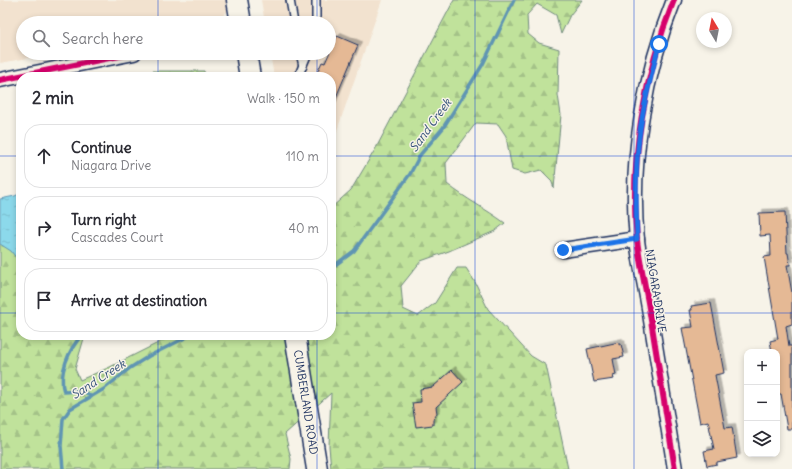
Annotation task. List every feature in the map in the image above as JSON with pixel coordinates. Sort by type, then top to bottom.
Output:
[{"type":"main road","points":[[237,0],[240,16]]},
{"type":"main road","points":[[247,60],[249,72]]},
{"type":"main road","name":"CUMBERLAND ROAD","points":[[296,340],[317,469]]},
{"type":"street","name":"NIAGARA DRIVE","points":[[674,0],[659,44],[643,111],[638,148],[636,195],[637,239],[675,469]]},
{"type":"street","points":[[40,72],[99,60]]},
{"type":"street","points":[[0,80],[16,77]]},
{"type":"street","points":[[563,250],[637,239]]},
{"type":"lane","points":[[290,0],[293,16]]},
{"type":"lane","points":[[316,0],[316,16]]},
{"type":"lane","points":[[302,60],[303,66]]},
{"type":"lane","points":[[300,72],[305,60]]},
{"type":"shaded area","points":[[0,0],[228,0],[230,9],[222,16],[16,16],[17,60],[0,63]]},
{"type":"shaded area","points":[[261,0],[382,0],[336,133],[336,72],[273,72],[271,60],[336,60],[336,16],[264,16]]},
{"type":"green space","points":[[454,0],[582,0],[570,15],[561,34],[556,15],[537,4],[527,15],[528,34],[539,43],[559,49],[558,95],[561,115],[554,188],[551,180],[541,170],[525,174],[512,170],[506,136],[498,124],[476,123],[446,163],[447,184],[505,223],[495,231],[449,251],[421,261],[401,286],[403,309],[418,316],[435,303],[457,268],[466,268],[475,282],[488,309],[531,356],[546,365],[568,469],[331,469],[329,446],[331,393],[285,434],[291,459],[290,469],[0,469],[0,229],[16,243],[16,340],[84,340],[75,369],[80,380],[164,340],[336,340],[336,204],[351,190],[376,148]]},
{"type":"green space","points":[[204,71],[204,72],[152,72]]},
{"type":"water","points":[[15,196],[16,258],[11,251],[0,244],[0,199]]},
{"type":"building","points":[[337,36],[358,45],[336,97],[336,72],[317,72],[322,62],[325,63],[326,60],[336,60]]},
{"type":"building","points":[[785,212],[787,253],[790,265],[787,265],[792,293],[792,324],[786,326],[789,346],[792,346],[792,429],[787,429],[780,394],[780,349],[771,349],[770,341],[778,339],[764,257],[771,256],[770,235],[760,236],[759,213]]},
{"type":"building","points":[[711,303],[724,373],[715,375],[725,428],[732,427],[737,458],[717,462],[717,464],[707,466],[704,451],[714,449],[708,421],[700,423],[682,328],[693,327],[690,310],[692,310],[691,306]]},
{"type":"building","points":[[619,342],[619,345],[621,344],[624,357],[613,359],[616,375],[613,376],[614,379],[594,382],[587,349]]},
{"type":"building","points":[[452,370],[463,382],[436,407],[437,413],[433,419],[433,425],[416,427],[412,403],[421,402],[420,389],[433,387]]},
{"type":"waterway","name":"Sand Creek","points":[[336,264],[354,251],[410,174],[420,155],[443,128],[483,64],[514,0]]},
{"type":"waterway","points":[[78,340],[69,354],[62,377],[64,392],[79,390],[85,392],[91,397]]},
{"type":"waterway","name":"Sand Creek","points":[[63,469],[61,446],[63,419],[70,409],[104,389],[130,368],[149,356],[181,340]]},
{"type":"cycle path","points":[[674,0],[664,28],[647,87],[638,148],[635,179],[635,210],[638,249],[675,469]]},
{"type":"cycle path","points":[[40,72],[99,60]]},
{"type":"cycle path","points":[[0,80],[16,77]]},
{"type":"route","points":[[563,250],[637,239],[636,195],[638,148],[643,111],[659,44]]}]
